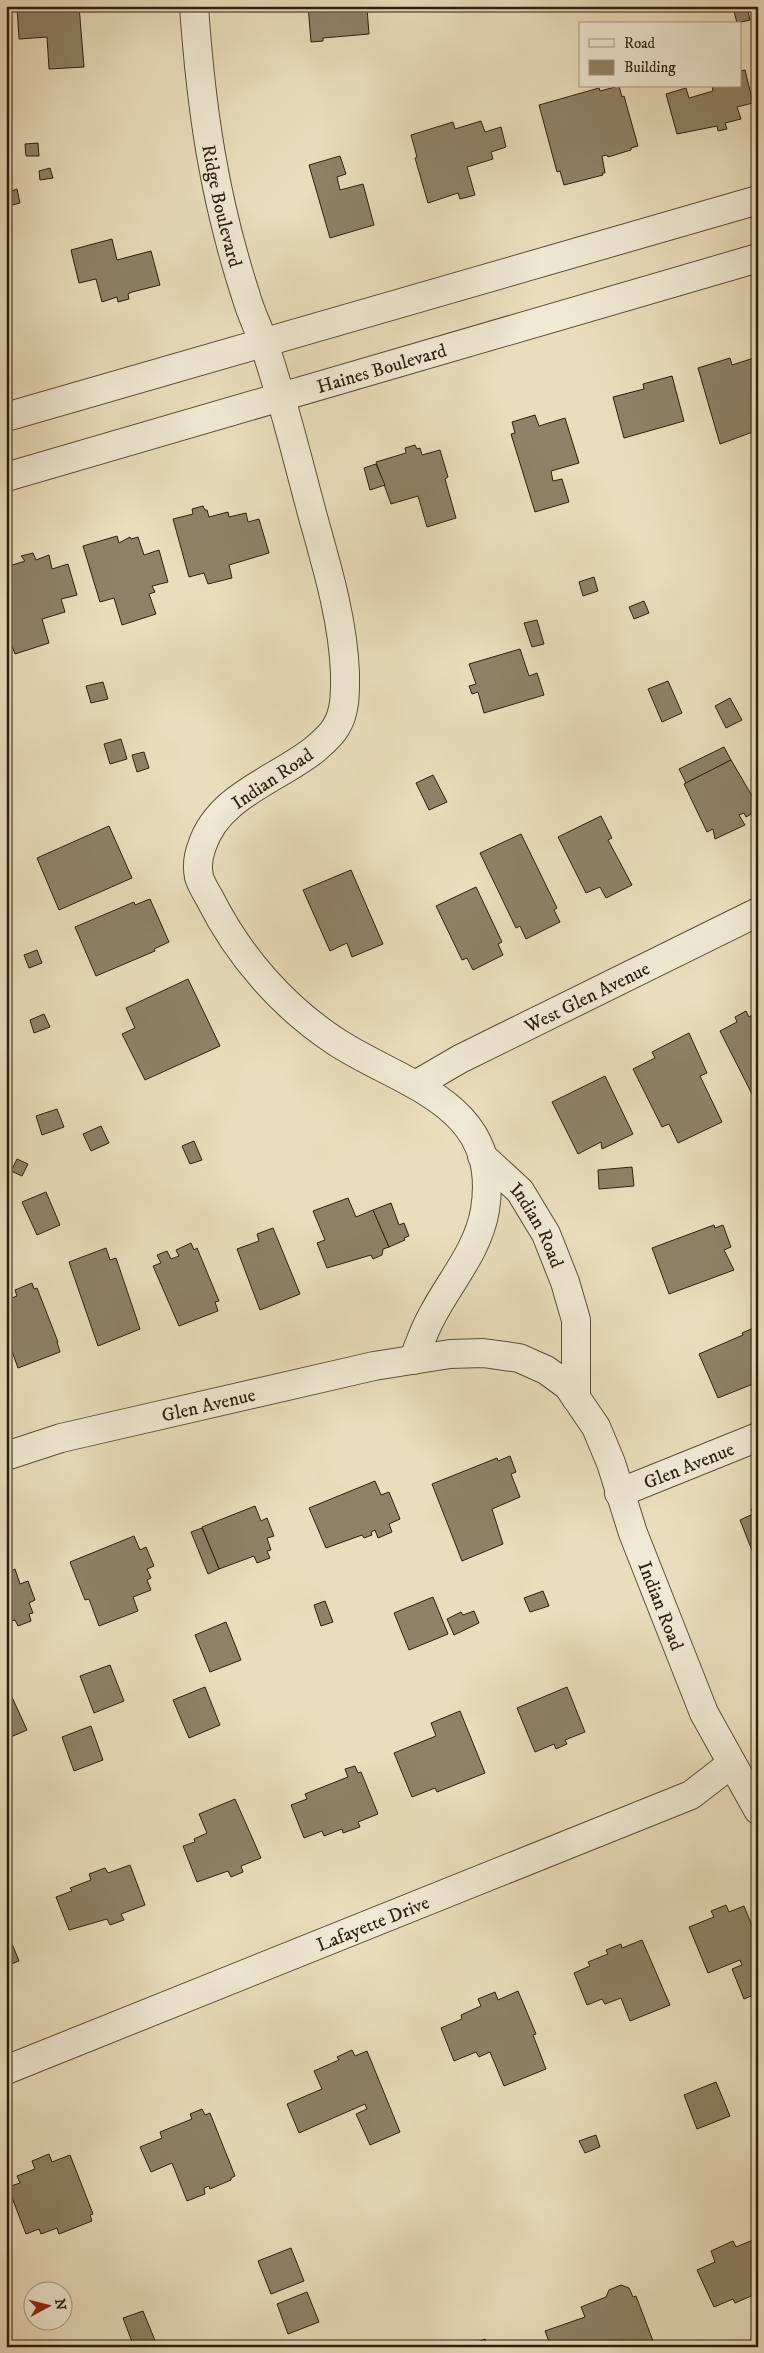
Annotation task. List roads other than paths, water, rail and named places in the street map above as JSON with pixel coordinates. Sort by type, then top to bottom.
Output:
[{"type":"street","name":"Ridge Boulevard","points":[[194,6],[199,71],[209,154],[218,200],[246,298],[263,342],[280,399]]},
{"type":"street","points":[[6,417],[758,200]]},
{"type":"street","name":"Haines Boulevard","points":[[6,477],[280,399],[758,258]]},
{"type":"street","name":"Indian Road","points":[[280,399],[331,583],[344,656],[345,704],[337,726],[322,743],[297,763],[236,799],[212,823],[198,860],[199,879],[225,929],[276,994],[334,1041],[417,1084],[450,1107],[471,1129],[482,1156],[487,1188],[484,1214],[470,1256],[432,1316],[413,1360]]},
{"type":"street","name":"West Glen Avenue","points":[[417,1084],[460,1059],[758,912]]},
{"type":"street","name":"Indian Road","points":[[482,1156],[520,1192],[546,1234],[565,1282],[576,1320],[576,1398]]},
{"type":"street","name":"Indian Road","points":[[413,1360],[450,1354],[483,1353],[519,1358],[546,1370],[568,1386],[596,1427],[611,1463],[632,1533],[704,1713],[730,1764],[758,1810]]},
{"type":"street","name":"Glen Avenue","points":[[6,1456],[61,1438],[170,1411],[374,1366],[413,1360]]},
{"type":"street","name":"Glen Avenue","points":[[619,1493],[758,1438]]},
{"type":"street","name":"Lafayette Drive","points":[[6,2070],[691,1796],[730,1764]]}]
